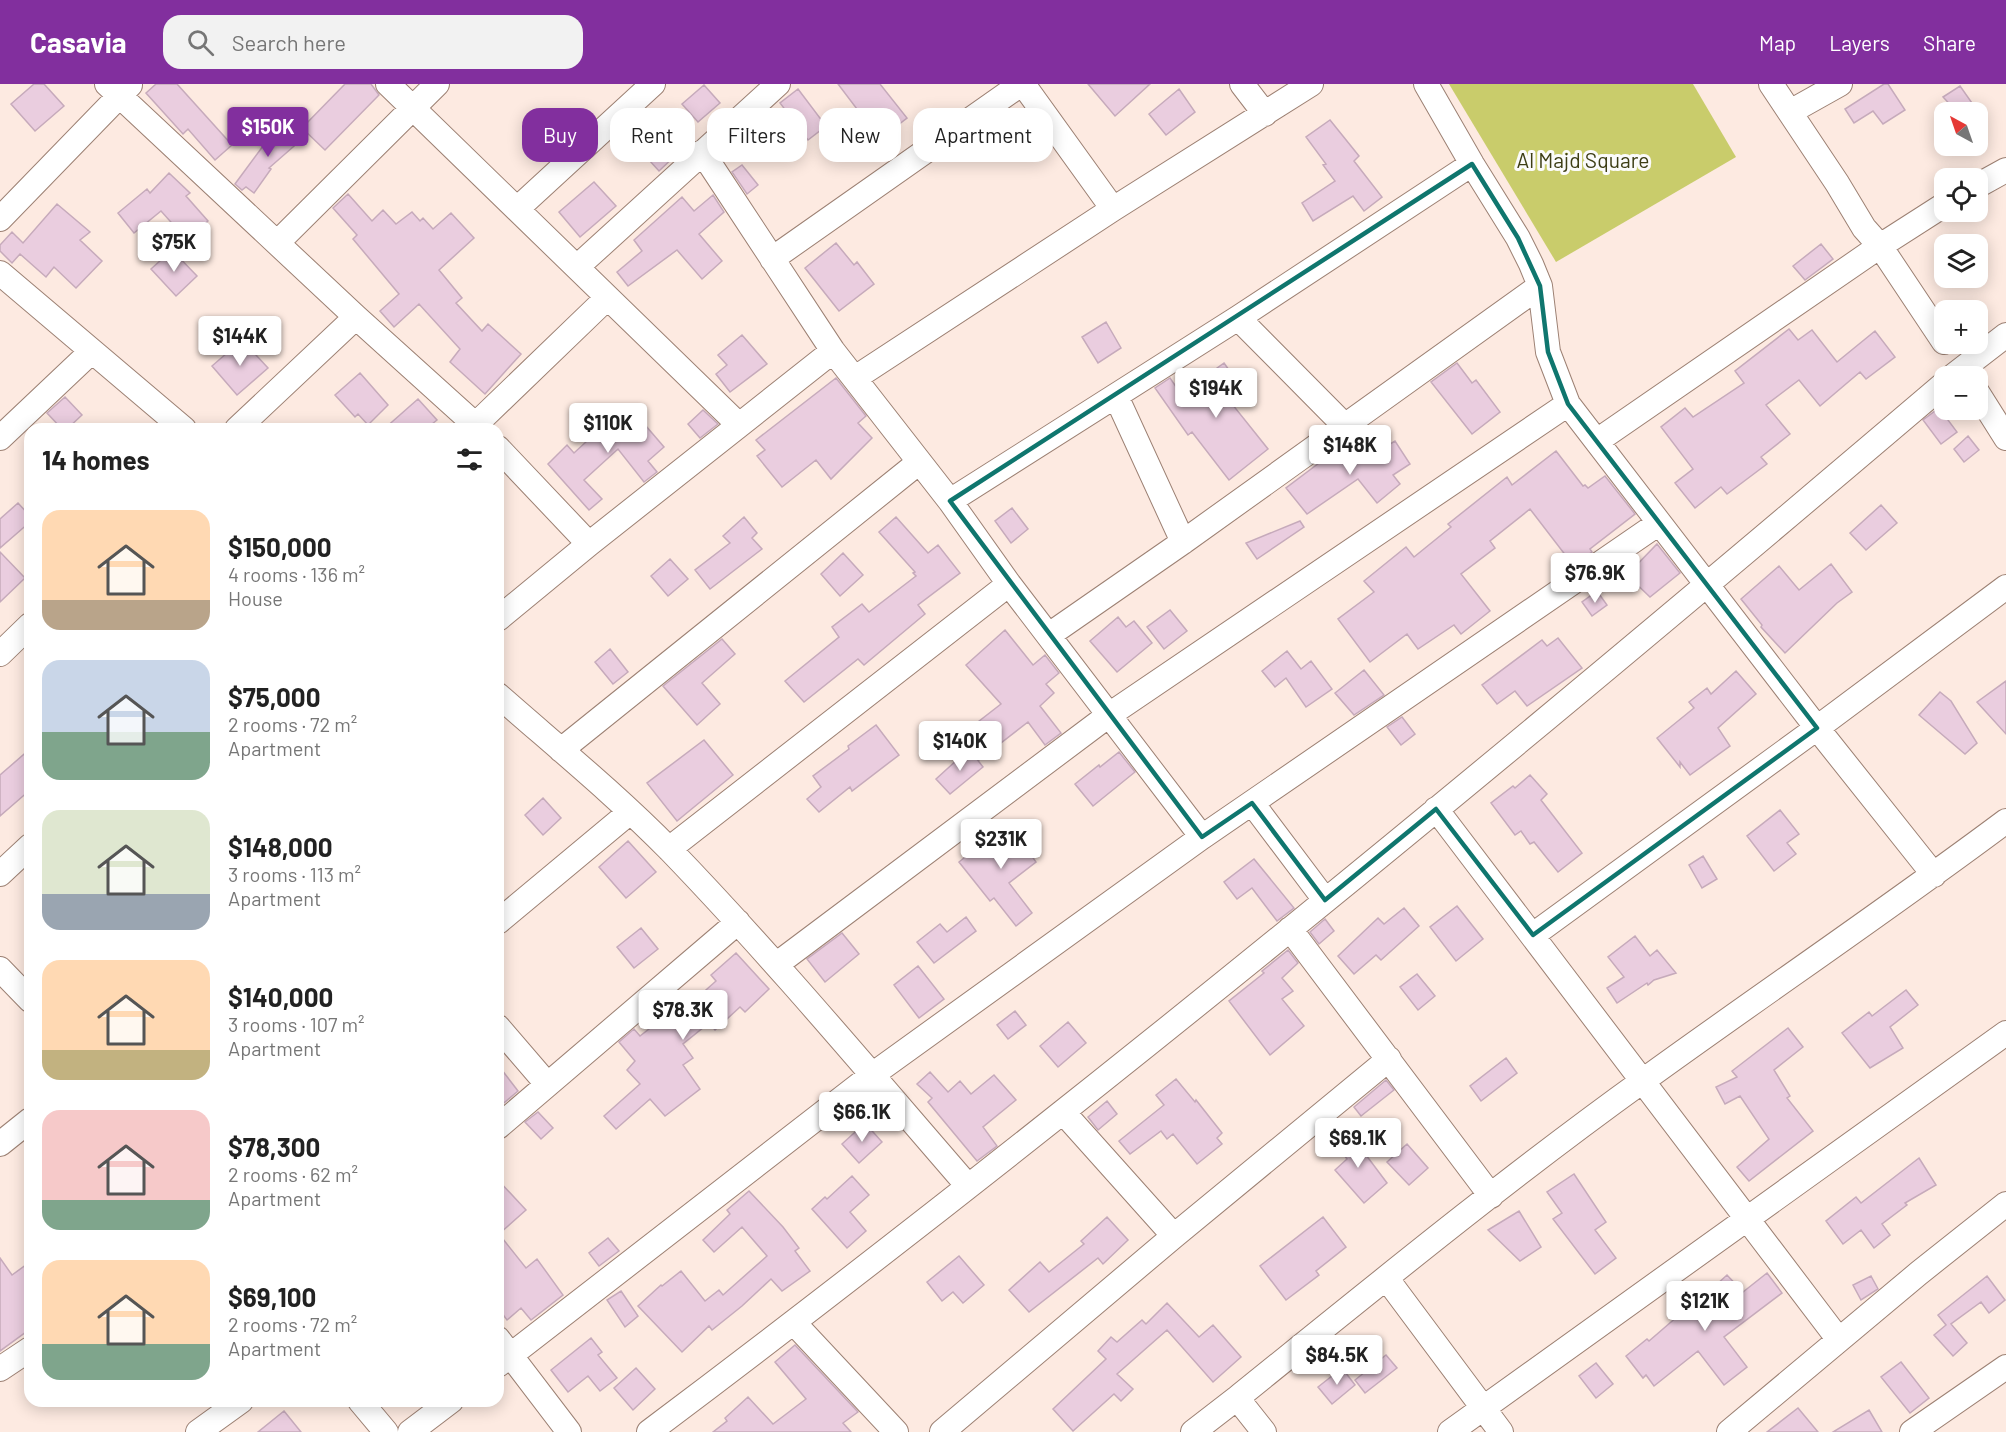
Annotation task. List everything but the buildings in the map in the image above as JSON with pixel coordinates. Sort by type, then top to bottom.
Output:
[{"type":"street","points":[[388,84],[739,425]]},
{"type":"street","points":[[277,243],[437,84]]},
{"type":"street","points":[[517,209],[653,84]]},
{"type":"street","points":[[772,259],[1022,84],[1113,209]]},
{"type":"street","points":[[1242,84],[1265,114]]},
{"type":"street","points":[[855,378],[1113,209],[1311,84]]},
{"type":"street","points":[[1426,84],[1472,165],[1518,238],[1539,286],[1548,352],[1568,404],[1817,728],[1934,875]]},
{"type":"street","points":[[1771,84],[1864,228],[1880,246],[1934,327]]},
{"type":"street","points":[[1790,112],[1840,84]]},
{"type":"street","points":[[0,219],[119,88],[277,243],[471,423]]},
{"type":"street","points":[[577,267],[702,152],[766,88]]},
{"type":"street","points":[[702,152],[833,351],[918,463],[950,501],[1009,584],[1202,837]]},
{"type":"street","points":[[950,501],[1238,318],[1472,165]]},
{"type":"street","points":[[1988,180],[2006,170]]},
{"type":"street","points":[[1597,441],[1880,246],[1934,212]]},
{"type":"street","points":[[0,273],[177,423]]},
{"type":"street","points":[[1049,635],[1183,542],[1539,286]]},
{"type":"street","points":[[481,423],[607,298]]},
{"type":"street","points":[[243,423],[356,317]]},
{"type":"street","points":[[1238,318],[1345,426]]},
{"type":"street","points":[[1970,366],[2006,335]]},
{"type":"street","points":[[0,438],[92,351]]},
{"type":"street","points":[[504,614],[833,351]]},
{"type":"street","points":[[649,1432],[794,1323],[1063,1112],[1290,929],[1707,586],[1934,393]]},
{"type":"street","points":[[1116,396],[1183,542]]},
{"type":"street","points":[[777,964],[1109,715],[1568,404]]},
{"type":"street","points":[[1988,409],[2006,438]]},
{"type":"street","points":[[504,454],[589,544]]},
{"type":"street","points":[[561,750],[918,463]]},
{"type":"street","points":[[504,1351],[872,1075],[1202,837],[1659,523]]},
{"type":"street","points":[[669,849],[1009,584]]},
{"type":"street","points":[[1533,935],[2006,587]]},
{"type":"street","points":[[0,654],[24,631]]},
{"type":"street","points":[[504,707],[561,750],[669,849],[777,964],[968,1186]]},
{"type":"street","points":[[1252,803],[1325,900]]},
{"type":"street","points":[[1436,809],[1839,1340]]},
{"type":"street","points":[[504,917],[630,812]]},
{"type":"street","points":[[1193,1432],[1491,1196],[1643,1081],[1934,875],[2006,821]]},
{"type":"street","points":[[0,874],[24,852]]},
{"type":"street","points":[[504,1122],[738,922]]},
{"type":"street","points":[[1290,929],[1491,1196]]},
{"type":"street","points":[[0,969],[24,994]]},
{"type":"street","points":[[1450,1432],[2006,1033]]},
{"type":"street","points":[[504,1034],[547,1084]]},
{"type":"street","points":[[942,1432],[1174,1236],[1389,1059]]},
{"type":"street","points":[[1063,1112],[1174,1236]]},
{"type":"street","points":[[0,1144],[24,1125]]},
{"type":"street","points":[[1729,1432],[1970,1231],[2006,1204]]},
{"type":"street","points":[[1387,1279],[1501,1432]]},
{"type":"street","points":[[794,1323],[896,1432]]},
{"type":"street","points":[[0,1369],[24,1353]]},
{"type":"street","points":[[504,1355],[569,1432]]},
{"type":"street","points":[[1912,1432],[2006,1367]]},
{"type":"street","points":[[1237,1398],[1264,1432]]},
{"type":"street","points":[[198,1432],[233,1407]]},
{"type":"street","points":[[365,1407],[386,1432]]},
{"type":"street","points":[[410,1432],[443,1407]]},
{"type":"highlighted area","points":[[1472,164],[1518,238],[1540,286],[1548,352],[1568,404],[1817,728],[1533,935],[1436,809],[1325,900],[1252,803],[1202,837],[950,501]]},
{"type":"green space","name":"Al Majd Square","points":[[1449,84],[1693,84],[1736,157],[1556,262]]}]
